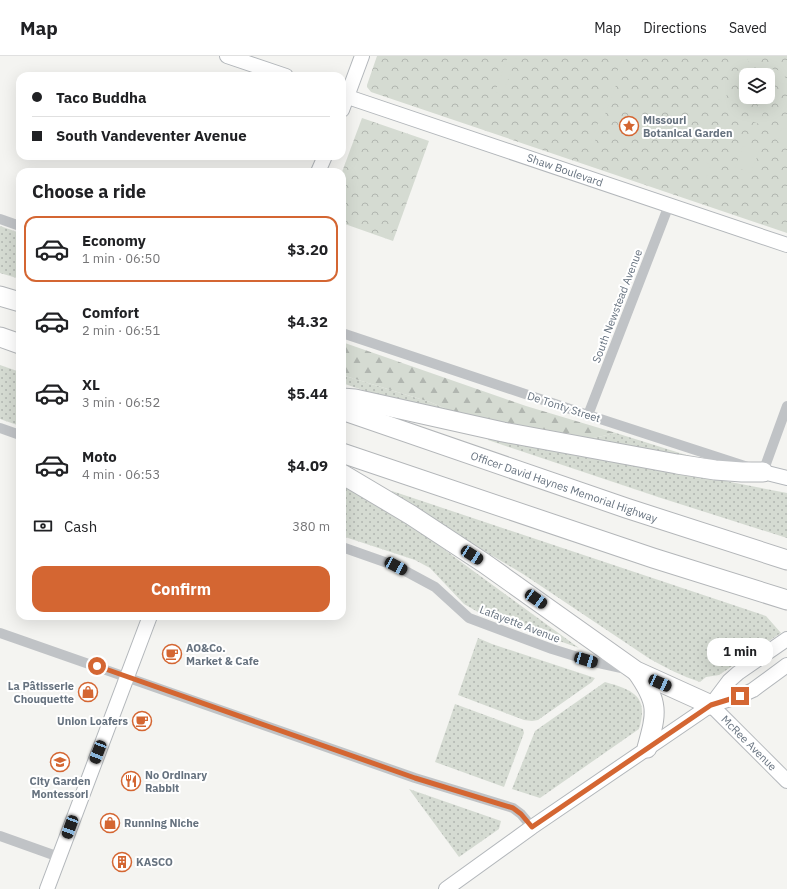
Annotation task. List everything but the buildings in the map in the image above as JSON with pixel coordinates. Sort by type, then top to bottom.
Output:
[{"type":"highway","points":[[0,296],[16,301]]},
{"type":"highway","points":[[0,337],[16,343]]},
{"type":"highway","points":[[346,398],[355,399],[503,432],[677,464],[715,470],[763,472]]},
{"type":"highway","name":"Officer David Haynes Memorial Highway","points":[[346,411],[641,513],[787,560]]},
{"type":"highway","points":[[346,454],[653,558],[786,600]]},
{"type":"highway","points":[[346,476],[392,503],[484,563],[636,671],[711,705]]},
{"type":"highway","points":[[636,671],[650,692],[654,705],[654,718],[647,748]]},
{"type":"street","points":[[227,56],[274,72]]},
{"type":"street","points":[[346,91],[362,56]]},
{"type":"street","name":"Shaw Boulevard","points":[[346,96],[787,245]]},
{"type":"street","name":"South Newstead Avenue","points":[[588,415],[669,205]]},
{"type":"street","points":[[0,219],[16,225]]},
{"type":"street","name":"De Tonty Street","points":[[346,334],[588,415],[676,442],[763,472],[787,478]]},
{"type":"street","points":[[763,472],[787,406]]},
{"type":"street","points":[[0,428],[16,434]]},
{"type":"street","name":"Lafayette Avenue","points":[[346,548],[396,566],[435,587],[469,618],[571,655],[636,671]]},
{"type":"street","points":[[47,889],[148,620]]},
{"type":"street","points":[[0,633],[415,778],[513,808],[521,814],[532,827]]},
{"type":"street","points":[[711,705],[729,681],[738,673],[787,639]]},
{"type":"street","points":[[446,889],[532,827],[711,705],[740,696],[753,690],[787,665]]},
{"type":"street","name":"McRee Avenue","points":[[711,705],[787,781]]},
{"type":"street","points":[[0,836],[59,857]]},
{"type":"green space","name":"Missouri Botanical Garden","points":[[377,56],[787,56],[787,233],[371,92],[367,87]]},
{"type":"green space","points":[[508,56],[517,56],[502,95],[495,92]]},
{"type":"green space","points":[[623,56],[627,56],[592,149],[590,150],[589,147]]},
{"type":"green space","points":[[733,56],[743,57],[749,61],[748,68],[740,68],[728,64],[729,60]]},
{"type":"green space","points":[[775,69],[781,72],[785,77],[786,80],[783,84],[775,81]]},
{"type":"green space","points":[[720,85],[730,87],[724,102],[717,99],[715,95]]},
{"type":"green space","points":[[758,104],[766,104],[759,124],[752,121]]},
{"type":"green space","points":[[362,118],[429,141],[393,241],[346,224],[346,168],[343,168]]},
{"type":"green space","points":[[782,128],[787,129],[786,145],[777,141]]},
{"type":"green space","points":[[743,146],[759,152],[751,173],[735,167]]},
{"type":"green space","points":[[702,160],[711,165],[706,178],[697,175]]},
{"type":"green space","points":[[0,226],[16,232],[16,278],[0,273]]},
{"type":"green space","points":[[346,343],[526,406],[616,433],[589,439],[465,417],[430,402],[346,376]]},
{"type":"green space","points":[[0,365],[16,371],[16,425],[0,419]]},
{"type":"green space","points":[[346,376],[430,402],[465,417],[395,401],[346,384]]},
{"type":"green space","points":[[616,433],[699,459],[589,439]]},
{"type":"green space","points":[[489,435],[787,493],[787,538],[661,498],[488,440]]},
{"type":"green space","points":[[346,485],[402,517],[579,648],[478,612],[464,604],[430,568],[415,560],[346,537]]},
{"type":"green space","points":[[392,491],[766,616],[781,633],[719,675],[706,677],[700,682],[693,680],[650,659],[523,574],[390,495]]},
{"type":"green space","points":[[478,638],[595,678],[592,682],[538,720],[524,720],[458,695]]},
{"type":"green space","points":[[605,682],[624,688],[636,696],[642,709],[642,718],[639,729],[540,798],[512,789],[535,731]]},
{"type":"green space","points":[[455,704],[523,729],[524,733],[504,787],[435,762]]},
{"type":"green space","points":[[409,789],[501,821],[499,829],[459,857]]},
{"type":"place","name":"Missouri Botanical Garden","points":[[629,126]]},
{"type":"place","name":"AO&Co. Market & Cafe","points":[[172,654]]},
{"type":"place","name":"La Pâtisserie Chouquette","points":[[88,692]]},
{"type":"place","name":"Union Loafers","points":[[142,721]]},
{"type":"place","name":"City Garden Montessori","points":[[60,762]]},
{"type":"place","name":"No Ordinary Rabbit","points":[[131,781]]},
{"type":"place","name":"Running Niche","points":[[110,823]]},
{"type":"place","name":"KASCO","points":[[122,862]]},
{"type":"route","points":[[97,666],[415,778],[513,808],[527,819],[532,827],[711,705],[740,696]]}]
